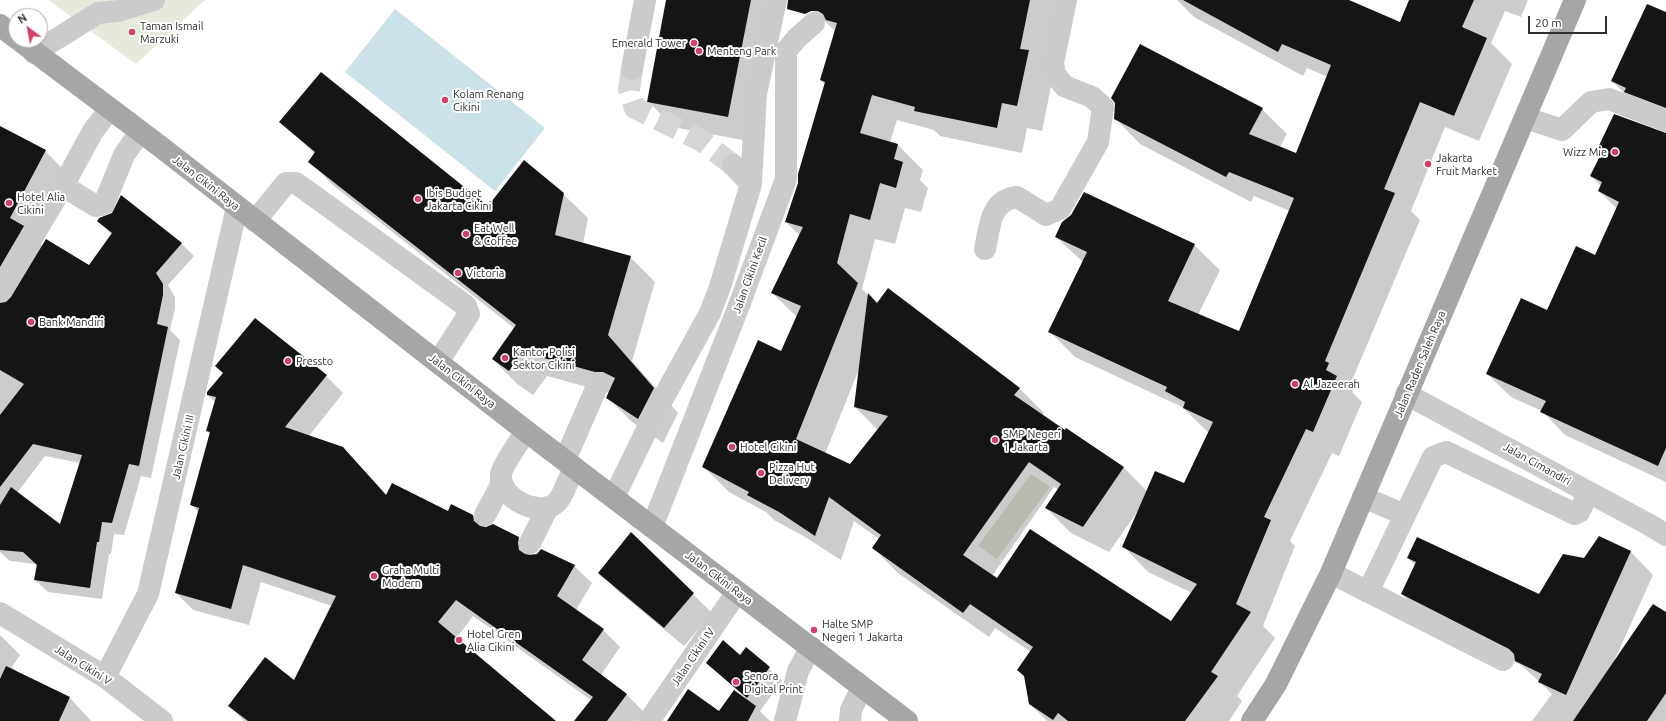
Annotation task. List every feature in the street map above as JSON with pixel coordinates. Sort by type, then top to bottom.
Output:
[{"type":"main road","name":"Jalan Raden Saleh Raya","points":[[1252,721],[1276,684],[1331,573],[1406,394],[1526,118],[1574,0]]},
{"type":"main road","points":[[0,25],[8,32]]},
{"type":"main road","name":"Jalan Cikini Raya","points":[[29,48],[140,132],[526,431],[907,721]]},
{"type":"street","points":[[48,36],[98,13],[123,5],[154,0]]},
{"type":"street","points":[[632,69],[645,0]]},
{"type":"street","points":[[614,497],[656,411],[710,313],[720,287],[751,184],[756,94],[776,0]]},
{"type":"street","points":[[985,249],[995,208],[1003,201],[1017,197],[1046,215],[1060,209],[1098,142],[1102,107],[1092,98],[1064,86],[1055,74],[1053,63],[1066,0]]},
{"type":"street","name":"Jalan Cikini Kecil","points":[[652,527],[738,308],[786,179],[786,51],[797,38],[814,23]]},
{"type":"street","points":[[1526,118],[1562,130],[1591,102],[1609,99],[1666,121]]},
{"type":"street","points":[[0,291],[63,186],[93,130],[110,109]]},
{"type":"street","points":[[63,186],[96,206],[104,204],[124,155],[140,132]]},
{"type":"street","points":[[733,165],[751,184]]},
{"type":"street","points":[[255,221],[286,183],[296,183],[466,306],[469,314],[438,362]]},
{"type":"street","name":"Jalan Cikini III","points":[[105,677],[148,594],[237,207]]},
{"type":"street","points":[[526,431],[501,473],[502,482],[506,491],[515,500],[528,506],[548,507],[556,503],[598,384]]},
{"type":"street","name":"Jalan Cimandiri","points":[[1406,394],[1666,535]]},
{"type":"street","points":[[1368,592],[1433,457],[1446,452],[1575,514],[1579,512],[1589,492]]},
{"type":"street","points":[[485,515],[502,482]]},
{"type":"street","points":[[1363,497],[1405,515]]},
{"type":"street","points":[[530,543],[548,507]]},
{"type":"street","points":[[1331,573],[1503,660]]},
{"type":"street","name":"Jalan Cikini IV","points":[[649,721],[737,592]]},
{"type":"street","name":"Jalan Cikini V","points":[[0,613],[105,677],[162,721]]},
{"type":"street","points":[[785,721],[798,671],[811,647]]},
{"type":"street","points":[[850,721],[852,710],[862,687]]},
{"type":"shaded area","name":"Taman Ismail Marzuki","points":[[48,0],[205,0],[136,64]]},
{"type":"shaded area","points":[[1031,474],[1050,487],[997,559],[978,546]]},
{"type":"water","name":"Kolam Renang Cikini","points":[[395,9],[545,128],[495,191],[345,72]]},
{"type":"building","name":"Menteng Park","points":[[666,0],[751,0],[728,117],[647,102]]},
{"type":"building","points":[[788,0],[1030,0],[1020,49],[1029,50],[1017,106],[1002,103],[997,128],[914,111],[915,107],[872,95],[860,133],[898,144],[894,159],[903,162],[896,188],[880,183],[870,220],[850,214],[837,263],[858,283],[796,439],[850,464],[888,416],[854,407],[868,293],[877,303],[888,288],[1020,388],[1014,395],[1065,430],[1066,428],[1124,467],[1083,527],[1045,508],[1061,484],[1029,462],[963,555],[997,578],[1030,529],[1171,621],[1197,584],[1122,547],[1155,471],[1184,483],[1213,422],[1183,408],[1185,402],[1165,391],[1167,387],[1048,332],[1087,252],[1055,237],[1062,222],[1071,215],[1084,192],[1195,244],[1168,301],[1239,331],[1294,198],[1229,172],[1226,177],[1114,119],[1115,103],[1111,98],[1140,44],[1263,108],[1249,134],[1296,153],[1331,65],[1282,44],[1278,52],[1183,0],[1349,0],[1400,22],[1409,0],[1474,0],[1462,27],[1487,38],[1454,116],[1420,102],[1384,189],[1395,193],[1325,361],[1329,363],[1326,370],[1337,376],[1313,432],[1306,429],[1264,517],[1271,520],[1236,604],[1251,612],[1211,672],[1218,676],[1185,721],[1068,721],[1058,713],[1053,720],[1029,704],[1024,676],[1017,670],[1033,647],[970,604],[963,613],[872,548],[881,535],[829,497],[815,536],[779,512],[747,495],[749,492],[702,467],[758,340],[781,351],[801,306],[771,293],[803,227],[785,222],[798,183],[798,174],[825,82],[820,80],[837,23],[826,20],[823,14],[818,11],[811,11],[805,14],[787,9]]},
{"type":"building","points":[[1647,4],[1666,12],[1666,108],[1624,92],[1626,88],[1611,81]]},
{"type":"building","name":"Ibis Budget Jakarta Cikini","points":[[321,72],[488,206],[524,160],[564,193],[555,235],[631,256],[608,335],[654,388],[638,419],[606,398],[615,378],[603,372],[595,372],[522,352],[509,371],[492,359],[516,325],[308,162],[315,152],[279,122]]},
{"type":"building","points":[[1614,114],[1666,133],[1666,448],[1658,466],[1540,412],[1546,401],[1486,374],[1521,298],[1547,310],[1576,246],[1595,255],[1619,202],[1598,191],[1602,182],[1590,176],[1600,156],[1595,154]]},
{"type":"building","name":"Hotel Alia Cikini","points":[[0,126],[46,150],[10,218],[24,226],[0,267]]},
{"type":"building","points":[[121,195],[182,243],[156,273],[163,284],[163,295],[157,324],[168,327],[139,466],[129,464],[112,523],[102,522],[99,542],[97,542],[90,588],[34,580],[37,565],[23,552],[0,550],[0,505],[11,487],[60,524],[82,455],[33,444],[0,487],[0,415],[24,384],[0,370],[0,303],[6,302],[11,297],[46,239],[89,265],[112,233],[97,221],[99,218],[112,213]]},
{"type":"building","points":[[255,318],[327,375],[285,427],[343,447],[386,495],[392,483],[448,511],[451,504],[473,515],[474,521],[480,526],[486,527],[493,524],[519,537],[519,550],[525,554],[537,554],[541,549],[575,565],[557,596],[604,629],[582,660],[627,694],[607,721],[574,721],[593,697],[456,600],[438,622],[556,721],[248,721],[228,706],[265,657],[294,680],[336,596],[243,565],[231,609],[175,593],[199,508],[190,505],[210,432],[206,431],[216,397],[207,395],[207,392],[223,373],[215,366]]},
{"type":"building","points":[[631,532],[694,593],[664,628],[598,573]]},
{"type":"building","points":[[1599,536],[1631,551],[1566,695],[1538,682],[1542,674],[1515,661],[1514,654],[1509,649],[1401,594],[1416,562],[1407,558],[1417,537],[1539,594],[1563,554],[1584,558]]},
{"type":"building","points":[[1653,604],[1666,612],[1666,693],[1647,721],[1573,721]]},
{"type":"building","points":[[723,640],[740,655],[746,647],[770,667],[747,698],[706,663]]},
{"type":"building","points":[[6,666],[70,697],[59,721],[0,721],[0,679]]},
{"type":"building","points":[[688,689],[719,711],[734,690],[756,706],[748,721],[667,721]]},
{"type":"tunnel","points":[[632,69],[629,90],[635,108],[702,141],[733,165]]},
{"type":"place","name":"Taman Ismail Marzuki","points":[[132,32]]},
{"type":"place","name":"Emerald Tower","points":[[694,43]]},
{"type":"place","name":"Menteng Park","points":[[699,51]]},
{"type":"place","name":"Kolam Renang Cikini","points":[[445,100]]},
{"type":"place","name":"Wizz Mie","points":[[1615,152]]},
{"type":"place","name":"Jakarta Fruit Market","points":[[1428,164]]},
{"type":"place","name":"Ibis Budget Jakarta Cikini","points":[[418,199]]},
{"type":"place","name":"Hotel Alia Cikini","points":[[9,203]]},
{"type":"place","name":"Eat Well & Coffee","points":[[466,234]]},
{"type":"place","name":"Victoria","points":[[458,273]]},
{"type":"place","name":"Bank Mandiri","points":[[31,322]]},
{"type":"place","name":"Kantor Polisi Sektor Cikini","points":[[505,358]]},
{"type":"place","name":"Pressto","points":[[288,361]]},
{"type":"place","name":"Al Jazeerah","points":[[1295,384]]},
{"type":"place","name":"SMP Negeri 1 Jakarta","points":[[995,440]]},
{"type":"place","name":"Hotel Cikini","points":[[732,447]]},
{"type":"place","name":"Pizza Hut Delivery","points":[[761,473]]},
{"type":"place","name":"Graha Multi Modern","points":[[374,576]]},
{"type":"place","name":"Halte SMP Negeri 1 Jakarta","points":[[814,630]]},
{"type":"place","name":"Hotel Gren Alia Cikini","points":[[459,640]]},
{"type":"place","name":"Senora Digital Print","points":[[736,682]]}]
